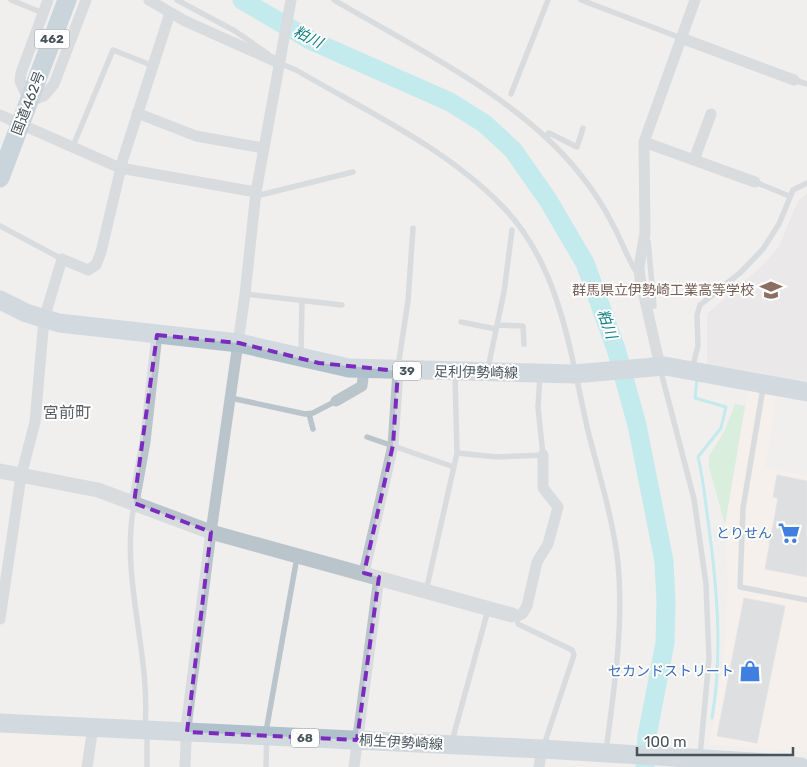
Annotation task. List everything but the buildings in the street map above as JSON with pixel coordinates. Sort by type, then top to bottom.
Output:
[{"type":"highway","name":"国道462号","points":[[0,178],[67,0]]},
{"type":"main road","name":"足利伊勢崎線","points":[[0,300],[44,319],[76,326],[239,343],[300,358],[364,369],[576,374],[658,366],[692,369],[807,392]]},
{"type":"main road","name":"桐生伊勢崎線","points":[[0,723],[452,745],[540,758],[607,757],[801,767]]},
{"type":"street","points":[[48,0],[20,80],[29,101],[50,91],[86,0]]},
{"type":"street","points":[[149,0],[170,13],[278,60]]},
{"type":"street","points":[[185,767],[187,732],[210,532],[239,343],[262,148],[291,0]]},
{"type":"street","points":[[658,366],[660,357],[646,313],[639,266],[645,233],[644,142],[695,0]]},
{"type":"street","points":[[0,618],[21,476],[35,422],[44,319],[62,259],[88,270],[96,265],[105,238],[120,168],[170,13]]},
{"type":"street","points":[[681,38],[794,80]]},
{"type":"street","points":[[137,113],[196,136],[262,148]]},
{"type":"street","points":[[694,160],[711,114]]},
{"type":"street","points":[[0,115],[20,122],[120,168],[256,194]]},
{"type":"street","points":[[644,142],[755,182]]},
{"type":"street","points":[[134,503],[145,442],[157,335]]},
{"type":"street","points":[[336,401],[362,386],[364,369]]},
{"type":"street","points":[[364,573],[393,445],[398,371]]},
{"type":"street","points":[[0,471],[98,490],[210,532],[515,616],[524,611],[527,606],[537,562],[548,544],[558,507],[544,488],[543,455]]},
{"type":"street","points":[[354,767],[379,578]]},
{"type":"street","points":[[87,767],[93,727]]},
{"type":"lane","points":[[11,0],[43,13]]},
{"type":"lane","points":[[177,0],[254,43],[278,60],[388,124],[455,166],[504,207],[518,224],[536,254],[557,298],[618,563],[619,646],[616,688],[607,757]]},
{"type":"lane","points":[[334,0],[505,103],[546,137],[569,161],[600,201],[640,278]]},
{"type":"lane","points":[[511,94],[548,0]]},
{"type":"lane","points":[[581,0],[681,38]]},
{"type":"lane","points":[[73,146],[113,50],[152,65]]},
{"type":"lane","points":[[794,80],[807,84]]},
{"type":"lane","points":[[546,137],[549,133],[577,147],[584,128]]},
{"type":"lane","points":[[256,194],[353,172]]},
{"type":"lane","points":[[755,182],[789,196]]},
{"type":"lane","points":[[692,369],[698,346],[697,314],[700,305],[741,272],[763,249],[779,224],[792,190],[807,183]]},
{"type":"lane","points":[[0,226],[62,259]]},
{"type":"lane","points":[[398,371],[408,301],[413,228]]},
{"type":"lane","points":[[488,373],[512,230]]},
{"type":"lane","points":[[645,233],[654,306]]},
{"type":"lane","points":[[245,294],[342,305]]},
{"type":"lane","points":[[300,358],[302,301]]},
{"type":"lane","points":[[461,322],[496,327],[523,326],[524,344]]},
{"type":"lane","points":[[658,366],[694,499],[706,584],[709,659],[697,761]]},
{"type":"lane","points":[[426,591],[457,453],[455,372]]},
{"type":"lane","points":[[457,453],[497,457],[543,455],[538,407],[540,373]]},
{"type":"lane","points":[[763,383],[742,508],[740,587],[807,600]]},
{"type":"lane","points":[[230,398],[309,414],[336,401]]},
{"type":"lane","points":[[309,414],[313,429]]},
{"type":"lane","points":[[367,437],[454,467]]},
{"type":"lane","points":[[134,503],[131,522],[131,551],[146,684],[147,767]]},
{"type":"lane","points":[[266,767],[266,737],[279,650],[298,556]]},
{"type":"lane","points":[[452,745],[488,608]]},
{"type":"lane","points":[[515,616],[518,624],[572,650],[574,655],[540,758]]},
{"type":"highlighted area","points":[[157,335],[239,343],[319,363],[398,371],[393,445],[364,573],[379,577],[357,740],[187,732],[211,532],[134,503]]},
{"type":"shaded area","name":"群馬県立伊勢崎工業高等学校","points":[[807,193],[807,385],[707,366],[707,314],[763,265],[779,246],[798,201]]},
{"type":"shaded area","points":[[749,387],[777,392],[765,468],[807,476],[807,752],[709,744],[725,642],[728,584],[725,525]]},
{"type":"shaded area","points":[[0,731],[88,735],[84,767],[0,767]]},
{"type":"green space","points":[[735,404],[745,406],[725,525],[709,467],[709,456],[724,432]]},
{"type":"waterway","name":"粕川","points":[[242,0],[310,40],[450,102],[485,124],[513,150],[548,200],[585,263],[616,349],[637,425],[664,561],[665,643],[647,736],[645,767]]},
{"type":"waterway","points":[[697,378],[695,398],[726,407],[721,428],[698,457],[703,480],[711,545],[718,620],[717,669],[712,718]]},
{"type":"place","name":"群馬県立伊勢崎工業高等学校","points":[[771,290]]},
{"type":"place","name":"とりせん","points":[[789,533]]},
{"type":"place","name":"セカンドストリート","points":[[750,671]]},
{"type":"district","name":"宮前町","points":[[67,412]]}]
